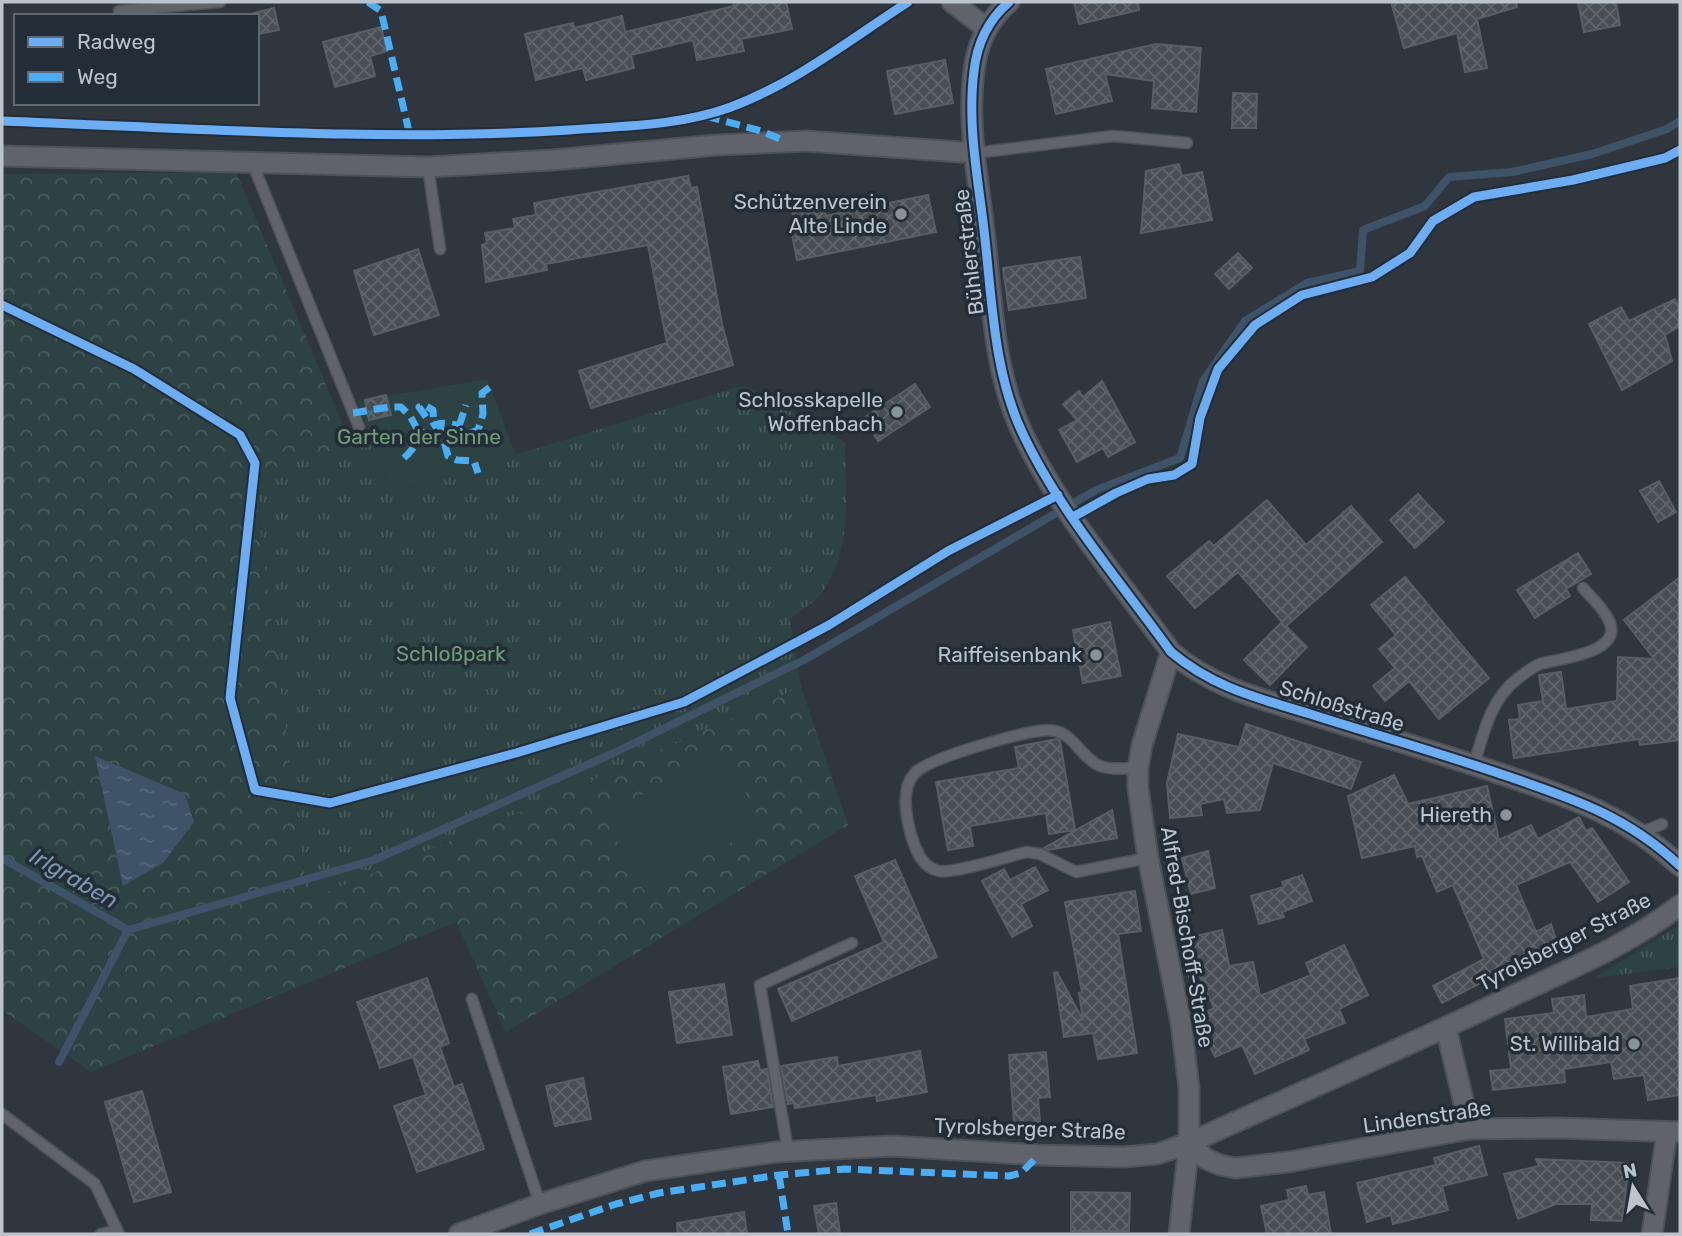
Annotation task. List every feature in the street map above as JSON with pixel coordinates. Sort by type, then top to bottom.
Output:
[{"type":"street","points":[[953,2],[986,28]]},
{"type":"street","name":"Bühlerstraße","points":[[1009,2],[986,28],[974,69],[972,118],[975,153],[1002,377],[1024,436],[1058,495]]},
{"type":"street","points":[[2,156],[428,167],[785,141],[975,153]]},
{"type":"street","name":"Schloßstraße","points":[[1058,495],[1171,652],[1212,681],[1266,701],[1474,765],[1601,810],[1640,833],[1680,866]]},
{"type":"street","name":"Alfred-Bischoff-Straße","points":[[1171,652],[1145,731],[1138,768],[1138,788],[1181,1023],[1189,1088],[1189,1143],[1179,1234]]},
{"type":"street","name":"Tyrolsberger Straße","points":[[459,1234],[540,1204],[645,1171],[788,1151],[892,1146],[1039,1155],[1124,1157],[1157,1154],[1189,1143],[1446,1028],[1570,969],[1653,925],[1680,905]]},
{"type":"street","points":[[1446,1028],[1470,1129]]},
{"type":"street","name":"Lindenstraße","points":[[1189,1143],[1206,1159],[1220,1166],[1235,1168],[1288,1162],[1470,1129],[1558,1128],[1673,1132]]},
{"type":"street","points":[[1652,1234],[1673,1132]]},
{"type":"lane","points":[[119,11],[220,2]]},
{"type":"lane","points":[[975,153],[1113,136],[1187,144]]},
{"type":"lane","points":[[251,161],[359,427]]},
{"type":"lane","points":[[428,167],[440,249]]},
{"type":"lane","points":[[1474,765],[1488,720],[1500,697],[1515,681],[1537,665],[1595,650],[1610,637],[1612,628],[1607,617],[1583,588]]},
{"type":"lane","points":[[1138,768],[1111,768],[1096,764],[1071,738],[1058,731],[1041,730],[962,752],[929,764],[914,774],[906,792],[907,821],[917,854],[926,865],[940,872],[1027,852],[1040,854],[1076,872],[1149,858]]},
{"type":"lane","points":[[1640,833],[1662,824]]},
{"type":"lane","points":[[788,1151],[760,985],[852,943]]},
{"type":"lane","points":[[472,999],[540,1204]]},
{"type":"lane","points":[[2,1114],[95,1184],[118,1232],[101,1234]]},
{"type":"green space","points":[[236,172],[351,444],[253,476],[308,900],[554,798],[801,687],[848,825],[506,1032],[456,922],[91,1072],[2,1010],[2,174]]},
{"type":"green space","name":"Garten der Sinne","points":[[487,379],[516,455],[408,488],[392,484],[382,469],[358,401]]},
{"type":"green space","name":"Schloßpark","points":[[744,385],[845,442],[846,519],[840,556],[820,595],[790,619],[801,687],[554,798],[308,900],[253,475],[371,437],[386,477],[408,488]]},
{"type":"green space","points":[[723,751],[763,825],[643,890],[603,816]]},
{"type":"green space","points":[[1680,925],[1680,967],[1594,978]]},
{"type":"water","points":[[95,756],[185,794],[194,822],[163,863],[123,886]]},
{"type":"building","points":[[733,2],[786,2],[792,29],[741,39],[744,51],[697,60],[693,40],[631,55],[634,68],[586,80],[583,68],[536,80],[525,34],[573,23],[574,28],[622,16],[625,32],[734,6]]},
{"type":"building","points":[[1074,2],[1138,2],[1139,10],[1079,24]]},
{"type":"building","points":[[1391,2],[1516,2],[1517,7],[1477,19],[1487,68],[1465,72],[1457,33],[1404,48]]},
{"type":"building","points":[[1578,2],[1616,2],[1620,25],[1584,32]]},
{"type":"building","points":[[274,8],[279,30],[259,34],[259,14],[254,13]]},
{"type":"building","points":[[381,27],[387,51],[370,56],[375,76],[335,87],[323,42]]},
{"type":"building","points":[[1156,44],[1201,48],[1196,112],[1152,108],[1154,81],[1105,74],[1112,101],[1056,114],[1046,69]]},
{"type":"building","points":[[945,60],[953,103],[895,114],[887,71]]},
{"type":"building","points":[[1233,93],[1257,94],[1256,128],[1232,128]]},
{"type":"building","points":[[1179,164],[1182,176],[1202,172],[1212,220],[1141,233],[1146,171]]},
{"type":"building","points":[[688,176],[691,188],[697,187],[722,324],[733,365],[591,408],[579,371],[667,343],[648,245],[546,264],[547,270],[486,282],[482,245],[487,243],[485,233],[515,228],[513,219],[536,215],[534,203]]},
{"type":"building","points":[[928,195],[936,232],[797,260],[790,224],[794,223],[792,209],[823,202],[826,216]]},
{"type":"building","points":[[418,249],[439,315],[374,335],[354,271]]},
{"type":"building","points":[[1238,253],[1252,268],[1229,289],[1215,274]]},
{"type":"building","points":[[1080,257],[1086,298],[1009,310],[1003,268]]},
{"type":"building","points":[[1675,299],[1680,310],[1680,326],[1665,335],[1672,361],[1622,390],[1589,324],[1621,307],[1629,321]]},
{"type":"building","points":[[1102,381],[1135,442],[1108,457],[1103,448],[1077,462],[1059,430],[1077,420],[1063,404],[1079,391],[1083,397]]},
{"type":"building","name":"Schlosskapelle Woffenbach","points":[[915,384],[930,407],[878,441],[864,418]]},
{"type":"building","points":[[386,395],[391,415],[369,420],[365,400]]},
{"type":"building","points":[[1659,481],[1676,512],[1658,522],[1640,491]]},
{"type":"building","points":[[1418,494],[1444,522],[1415,548],[1390,520]]},
{"type":"building","points":[[1267,500],[1306,545],[1351,506],[1382,542],[1286,626],[1307,647],[1270,685],[1244,660],[1282,622],[1238,572],[1195,608],[1167,576],[1209,541],[1214,546]]},
{"type":"building","points":[[1578,553],[1591,574],[1566,589],[1570,596],[1535,618],[1517,590]]},
{"type":"building","points":[[1405,577],[1489,678],[1439,719],[1409,681],[1385,701],[1373,686],[1395,668],[1379,649],[1396,635],[1371,605]]},
{"type":"building","points":[[1680,577],[1680,740],[1640,745],[1639,739],[1514,758],[1509,720],[1520,719],[1518,705],[1543,701],[1539,675],[1561,672],[1566,709],[1617,701],[1618,657],[1654,659],[1624,620]]},
{"type":"building","points":[[1110,622],[1121,676],[1083,683],[1073,630]]},
{"type":"building","points":[[1246,724],[1361,762],[1351,789],[1273,763],[1260,810],[1227,813],[1224,799],[1200,804],[1202,815],[1170,818],[1167,783],[1178,734],[1239,747]]},
{"type":"building","points":[[1057,739],[1060,741],[1075,830],[1049,834],[1046,813],[970,826],[973,846],[948,850],[936,782],[1019,768],[1015,747]]},
{"type":"building","points":[[1394,775],[1408,804],[1487,786],[1499,840],[1531,825],[1538,839],[1579,817],[1586,831],[1592,828],[1629,882],[1598,902],[1570,862],[1516,885],[1536,932],[1551,924],[1559,949],[1494,982],[1492,977],[1442,1003],[1433,986],[1484,959],[1453,885],[1437,892],[1422,856],[1417,857],[1415,846],[1362,858],[1348,796]]},
{"type":"building","points":[[1112,810],[1117,838],[1048,850],[1044,848]]},
{"type":"building","points":[[1208,851],[1215,888],[1191,894],[1182,858]]},
{"type":"building","points":[[895,860],[937,957],[792,1021],[778,989],[884,942],[855,876]]},
{"type":"building","points":[[1035,867],[1048,890],[1021,904],[1032,926],[1012,937],[982,881],[1004,869],[1010,880]]},
{"type":"building","points":[[1302,875],[1312,901],[1282,912],[1284,917],[1259,924],[1251,896],[1284,887],[1282,882]]},
{"type":"building","points":[[1135,891],[1141,931],[1118,934],[1137,1053],[1098,1059],[1093,1033],[1064,1037],[1054,973],[1057,972],[1083,1020],[1079,993],[1082,992],[1065,902]]},
{"type":"building","points":[[1222,930],[1229,966],[1253,962],[1260,996],[1311,975],[1306,963],[1344,945],[1368,995],[1339,1009],[1345,1023],[1304,1039],[1309,1050],[1255,1074],[1242,1045],[1215,1057],[1196,1017],[1214,1008],[1199,975],[1189,977],[1183,939]]},
{"type":"building","points":[[427,978],[449,1043],[440,1047],[454,1087],[462,1084],[484,1149],[417,1172],[394,1106],[426,1095],[413,1057],[380,1068],[357,1002]]},
{"type":"building","points":[[1680,978],[1680,1095],[1648,1100],[1644,1075],[1614,1079],[1611,1062],[1564,1069],[1565,1082],[1493,1090],[1490,1071],[1511,1069],[1505,1019],[1554,1013],[1552,999],[1584,995],[1586,1017],[1633,1009],[1630,986]]},
{"type":"building","points":[[724,984],[732,1035],[677,1043],[669,992]]},
{"type":"building","points":[[920,1051],[927,1092],[877,1101],[876,1095],[795,1108],[794,1103],[788,1104],[781,1066],[837,1057],[838,1066]]},
{"type":"building","points":[[1046,1052],[1050,1097],[1038,1098],[1041,1134],[1015,1135],[1009,1055]]},
{"type":"building","points":[[758,1061],[760,1070],[767,1069],[773,1107],[731,1114],[723,1067]]},
{"type":"building","points":[[583,1078],[591,1119],[555,1126],[546,1086]]},
{"type":"building","points":[[142,1091],[171,1192],[134,1202],[105,1102]]},
{"type":"building","points":[[1479,1146],[1487,1175],[1442,1186],[1448,1210],[1393,1224],[1391,1215],[1367,1222],[1357,1183],[1436,1165],[1434,1158]]},
{"type":"building","points":[[1536,1159],[1629,1163],[1622,1221],[1591,1220],[1592,1204],[1556,1204],[1518,1219],[1504,1174],[1539,1166]]},
{"type":"building","points":[[1306,1186],[1308,1195],[1324,1192],[1331,1234],[1267,1234],[1261,1206],[1289,1200],[1287,1190]]},
{"type":"building","points":[[1071,1192],[1130,1193],[1129,1231],[1071,1231]]},
{"type":"building","points":[[836,1203],[840,1234],[819,1234],[814,1206]]},
{"type":"building","points":[[744,1212],[747,1234],[678,1234],[677,1223]]},
{"type":"waterway","points":[[128,930],[374,860],[616,752],[804,660],[1096,490],[1180,458],[1203,381],[1245,321],[1307,283],[1360,271],[1363,230],[1425,206],[1449,177],[1512,172],[1592,154],[1667,129],[1680,121]]},
{"type":"waterway","name":"Irlgraben","points":[[2,858],[128,930]]},
{"type":"waterway","points":[[59,1062],[128,930]]},
{"type":"marked path","points":[[368,2],[381,11],[410,136]]},
{"type":"marked path","points":[[706,116],[761,131],[785,141]]},
{"type":"marked path","points":[[404,458],[426,431],[438,424],[459,426],[462,431],[470,433],[478,430],[483,414],[482,393],[493,385]]},
{"type":"marked path","points":[[426,417],[419,407],[424,405],[433,410],[434,425]]},
{"type":"marked path","points":[[459,426],[466,405]]},
{"type":"marked path","points":[[353,413],[401,407],[410,416],[421,436]]},
{"type":"marked path","points":[[439,423],[448,456],[457,460],[474,461],[478,473]]},
{"type":"marked path","points":[[530,1234],[616,1204],[659,1193],[779,1175],[845,1169],[1009,1176],[1021,1173],[1039,1155]]},
{"type":"marked path","points":[[779,1175],[788,1234]]},
{"type":"cycle path","points":[[2,121],[285,133],[427,135],[569,130],[671,122],[731,107],[778,86],[908,2]]},
{"type":"cycle path","points":[[1009,2],[989,25],[981,42],[972,91],[974,151],[992,307],[1005,384],[1022,432],[1053,489],[1171,652],[1204,675],[1272,703],[1475,765],[1572,799],[1638,833],[1680,866]]},
{"type":"cycle path","points":[[1073,517],[1116,493],[1148,479],[1174,475],[1192,464],[1200,418],[1218,369],[1255,325],[1302,295],[1372,277],[1410,253],[1433,221],[1474,197],[1573,180],[1665,158],[1680,150]]},
{"type":"cycle path","points":[[2,305],[134,369],[240,435],[255,463],[230,698],[255,790],[330,803],[516,753],[684,702],[829,625],[948,551],[1058,495]]},
{"type":"place","name":"Schützenverein Alte Linde","points":[[901,214]]},
{"type":"place","name":"Schlosskapelle Woffenbach","points":[[897,412]]},
{"type":"place","name":"Raiffeisenbank","points":[[1096,655]]},
{"type":"place","name":"Hiereth","points":[[1506,815]]},
{"type":"place","name":"St. Willibald","points":[[1634,1044]]}]
